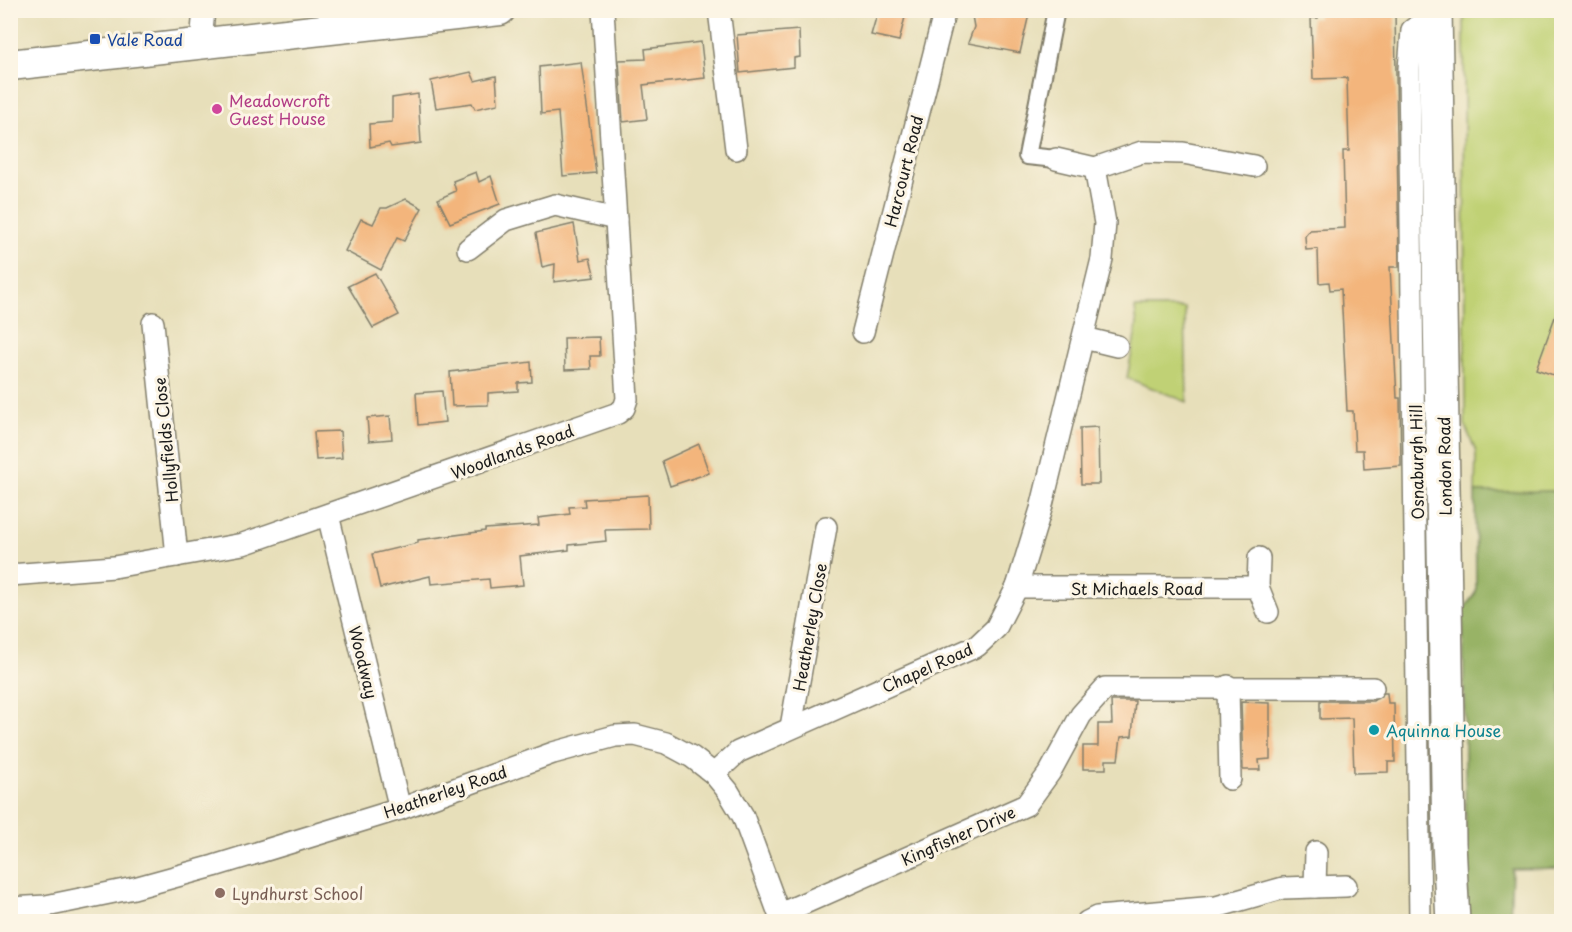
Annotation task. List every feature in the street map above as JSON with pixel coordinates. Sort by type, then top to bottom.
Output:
[{"type":"main road","points":[[10,65],[500,10]]},
{"type":"main road","name":"London Road","points":[[1435,12],[1449,843],[1453,921]]},
{"type":"street","points":[[201,42],[204,10]]},
{"type":"street","name":"Woodlands Road","points":[[10,575],[114,567],[243,544],[618,413],[624,408],[627,399],[603,10]]},
{"type":"street","points":[[719,10],[736,149]]},
{"type":"street","name":"Harcourt Road","points":[[863,332],[945,10]]},
{"type":"street","points":[[1056,10],[1027,156],[1056,159],[1095,168],[1142,152],[1183,153],[1254,166]]},
{"type":"street","name":"Osnaburgh Hill","points":[[1420,921],[1409,69],[1412,30],[1435,12]]},
{"type":"street","name":"Chapel Road","points":[[714,774],[738,752],[977,646],[996,628],[1017,587],[1041,509],[1084,338],[1105,240],[1105,223],[1095,168]]},
{"type":"street","points":[[468,249],[506,220],[555,205],[616,219]]},
{"type":"street","name":"Hollyfields Close","points":[[153,323],[177,556]]},
{"type":"street","points":[[1084,338],[1117,346]]},
{"type":"street","name":"Woodway","points":[[328,515],[400,809]]},
{"type":"street","name":"Heatherley Close","points":[[790,727],[826,526]]},
{"type":"street","points":[[1258,558],[1258,587],[1268,612]]},
{"type":"street","name":"St Michaels Road","points":[[1017,587],[1258,587]]},
{"type":"street","points":[[1228,686],[1230,779]]},
{"type":"street","name":"Kingfisher Drive","points":[[781,918],[1026,805],[1050,772],[1081,715],[1105,688],[1228,686],[1373,688]]},
{"type":"street","name":"Heatherley Road","points":[[10,908],[46,906],[134,888],[400,809],[553,753],[615,736],[635,735],[666,742],[692,757],[714,774],[728,791],[743,816],[781,918]]},
{"type":"street","points":[[1315,887],[1316,852]]},
{"type":"street","points":[[1087,921],[1097,917],[1216,907],[1283,888],[1347,886]]},
{"type":"green space","points":[[1464,11],[1561,11],[1561,491],[1475,492],[1476,452],[1465,425]]},
{"type":"green space","points":[[1135,308],[1185,308],[1187,402],[1127,378],[1137,325]]},
{"type":"green space","points":[[1561,491],[1561,868],[1512,869],[1510,921],[1467,921],[1463,610],[1476,592],[1475,492]]},
{"type":"building","points":[[971,10],[1030,10],[1020,53],[968,43],[974,27]]},
{"type":"building","points":[[1395,10],[1399,267],[1390,267],[1397,398],[1400,398],[1401,466],[1364,469],[1363,450],[1355,450],[1353,411],[1347,411],[1341,289],[1330,290],[1329,282],[1319,283],[1318,249],[1306,250],[1305,236],[1310,230],[1345,228],[1343,151],[1349,151],[1347,78],[1313,79],[1311,18],[1318,18],[1318,12]]},
{"type":"building","points":[[878,11],[905,17],[899,41],[871,35]]},
{"type":"building","points":[[799,30],[800,57],[794,58],[794,67],[740,73],[737,35]]},
{"type":"building","points":[[701,42],[705,78],[643,85],[647,119],[623,122],[619,60],[646,59],[645,49]]},
{"type":"building","points":[[581,62],[596,173],[563,176],[558,112],[541,114],[539,67]]},
{"type":"building","points":[[471,72],[475,81],[496,76],[498,104],[475,109],[472,103],[436,108],[431,81]]},
{"type":"building","points":[[418,94],[421,143],[391,147],[389,143],[370,147],[369,124],[392,122],[392,98]]},
{"type":"building","points":[[476,172],[479,182],[491,176],[500,204],[450,223],[438,199],[456,191],[453,181]]},
{"type":"building","points":[[406,199],[422,208],[404,241],[397,238],[381,270],[345,251],[361,219],[373,224],[381,208],[387,208]]},
{"type":"building","points":[[574,224],[580,260],[590,258],[595,277],[554,282],[555,264],[542,267],[536,233]]},
{"type":"building","points":[[375,273],[399,315],[373,328],[348,286]]},
{"type":"building","points":[[1559,306],[1562,307],[1562,378],[1536,369]]},
{"type":"building","points":[[599,337],[600,356],[590,356],[591,369],[565,370],[564,338]]},
{"type":"building","points":[[531,362],[532,382],[518,383],[518,391],[488,393],[488,405],[452,406],[450,372]]},
{"type":"building","points":[[442,391],[445,422],[418,425],[416,393]]},
{"type":"building","points":[[390,416],[392,439],[369,441],[367,418]]},
{"type":"building","points":[[1098,427],[1099,484],[1081,484],[1080,428]]},
{"type":"building","points":[[340,431],[342,458],[316,460],[314,432]]},
{"type":"building","points":[[699,444],[709,473],[670,486],[662,461]]},
{"type":"building","points":[[648,495],[649,529],[605,530],[606,541],[569,545],[569,550],[520,556],[523,585],[490,588],[489,579],[431,584],[430,576],[380,588],[372,554],[418,543],[418,540],[485,531],[485,529],[539,525],[538,518],[570,514],[569,507],[585,506],[584,499]]},
{"type":"building","name":"Aquinna House","points":[[1387,693],[1388,703],[1394,703],[1395,762],[1388,762],[1388,772],[1354,773],[1352,718],[1320,719],[1320,701],[1373,701]]},
{"type":"building","points":[[1111,701],[1135,701],[1132,736],[1121,737],[1118,760],[1106,760],[1106,769],[1083,769],[1083,746],[1098,746],[1098,724],[1112,724]]},
{"type":"building","points":[[1241,702],[1270,703],[1270,759],[1259,760],[1260,770],[1243,770]]},
{"type":"place","name":"Vale Road","points":[[95,39]]},
{"type":"place","name":"Meadowcroft Guest House","points":[[217,109]]},
{"type":"place","name":"Aquinna House","points":[[1374,730]]},
{"type":"place","name":"Lyndhurst School","points":[[220,893]]}]
